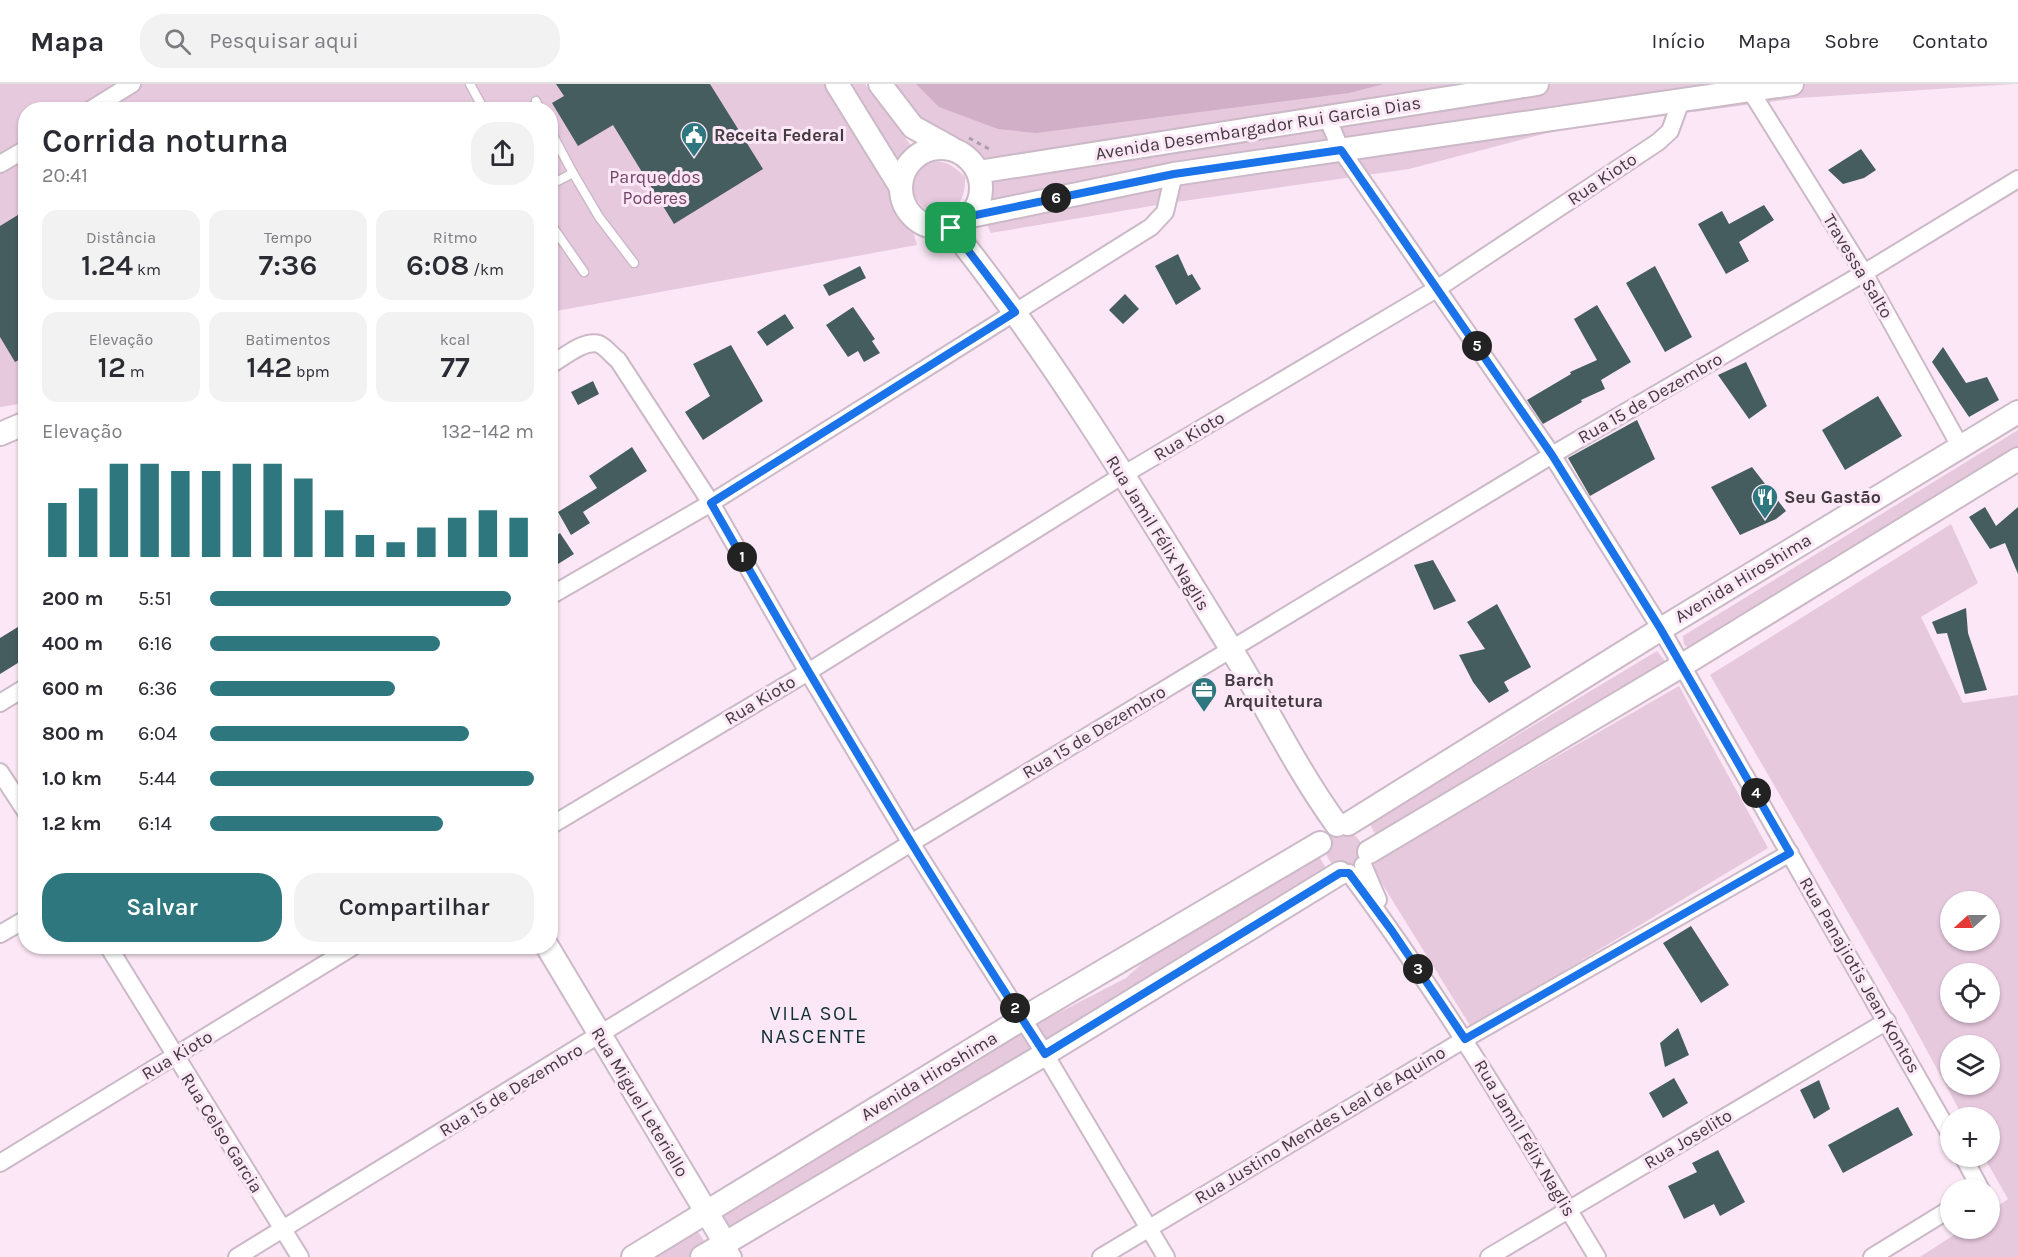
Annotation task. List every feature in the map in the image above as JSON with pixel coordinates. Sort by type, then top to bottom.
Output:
[{"type":"main road","points":[[837,84],[900,186]]},
{"type":"main road","points":[[880,84],[913,127],[968,158],[978,172],[982,187],[979,203],[964,221],[936,229],[921,224],[909,214],[902,201],[900,186],[904,172],[918,155],[938,148],[952,149]]},
{"type":"main road","name":"Avenida Desembargador Rui Garcia Dias","points":[[978,172],[1537,84]]},
{"type":"main road","name":"Avenida Desembargador Rui Garcia Dias","points":[[964,221],[1174,174],[1682,98],[1792,84]]},
{"type":"main road","name":"Rua Jamil Félix Naglis","points":[[964,221],[1009,304],[1123,476],[1231,649],[1332,831]]},
{"type":"main road","name":"Avenida Hiroshima","points":[[633,1257],[1332,831],[1660,628],[2018,412]]},
{"type":"main road","points":[[0,434],[18,426]]},
{"type":"main road","points":[[702,1257],[729,1250],[2018,459]]},
{"type":"main road","points":[[1332,831],[1361,831],[1368,844],[1355,866],[1326,866],[1319,852],[1332,831]]},
{"type":"main road","name":"Rua Miguel Leteriello","points":[[552,954],[729,1250]]},
{"type":"street","points":[[103,102],[132,84]]},
{"type":"street","name":"Travessa Salto","points":[[1750,90],[1864,273],[1960,446]]},
{"type":"street","name":"Rua Kioto","points":[[558,821],[808,672],[1123,476],[1438,288],[1658,142],[1670,131],[1682,98]]},
{"type":"street","name":"Rua Panajiotis Jean Kontos","points":[[1327,117],[1341,150],[1552,455],[1660,628],[1940,1116]]},
{"type":"street","points":[[0,164],[18,154]]},
{"type":"street","points":[[558,591],[711,503],[1009,304],[1151,226],[1165,212],[1174,174]]},
{"type":"street","name":"Rua 15 de Dezembro","points":[[237,1257],[1231,649],[1552,455],[1864,273],[2018,178]]},
{"type":"street","points":[[558,360],[583,345],[600,344],[618,360],[711,503],[808,672],[911,843],[1045,1054],[1166,1257]]},
{"type":"street","points":[[0,703],[18,692]]},
{"type":"street","points":[[0,772],[18,800]]},
{"type":"street","name":"Rua Justino Mendes Leal de Aquino","points":[[1101,1257],[1465,1039],[1790,853]]},
{"type":"street","name":"Rua Jamil Félix Naglis","points":[[1355,866],[1392,931],[1465,1039],[1597,1257]]},
{"type":"street","points":[[0,934],[18,924]]},
{"type":"street","name":"Rua Celso Garcia","points":[[113,954],[174,1057],[300,1257]]},
{"type":"street","name":"Rua Kioto","points":[[0,1163],[341,954]]},
{"type":"street","name":"Rua Joselito","points":[[1489,1257],[1887,1021]]},
{"type":"street","points":[[1872,1257],[1940,1215]]},
{"type":"lane","points":[[470,84],[480,102]]},
{"type":"lane","points":[[558,145],[599,217],[634,263]]},
{"type":"lane","points":[[558,181],[573,173]]},
{"type":"lane","points":[[558,235],[584,272]]},
{"type":"green space","name":"Parque dos Poderes","points":[[0,84],[837,84],[900,186],[917,245],[558,311],[558,102],[18,102],[18,404],[0,407]]},
{"type":"green space","points":[[841,84],[865,84],[924,163],[946,163],[965,177],[964,191],[959,203],[952,210],[944,214],[935,214],[917,200],[911,187]]},
{"type":"green space","points":[[880,84],[2014,84],[1799,98],[1693,112],[1682,98],[1409,169],[1169,203],[991,233],[952,149]]},
{"type":"green space","points":[[2018,430],[2018,450],[1690,650],[1684,644],[1683,636]]},
{"type":"green space","points":[[1951,524],[1978,583],[1921,617],[1963,703],[2018,695],[2018,1257],[1920,1257],[1948,1239],[2000,1239],[2000,1204],[2008,1199],[2000,1185],[2000,1179],[1997,1179],[1990,1167],[2000,1167],[2000,1107],[1958,1107],[1951,1095],[2000,1095],[2000,1035],[1940,1035],[1940,1075],[1710,675]]},
{"type":"green space","points":[[1657,651],[1667,664],[1379,841],[1368,821],[1459,770]]},
{"type":"green space","points":[[1679,686],[1768,848],[1471,1027],[1376,874],[1374,865],[1378,859]]},
{"type":"green space","points":[[1344,832],[1357,837],[1362,850],[1357,863],[1344,868],[1331,863],[1326,850],[1331,837]]},
{"type":"green space","points":[[1316,852],[1330,874],[730,1232],[720,1217],[1031,1027],[1126,978],[1157,950]]},
{"type":"green space","points":[[697,1230],[708,1247],[692,1257],[653,1257]]},
{"type":"shaded area","points":[[916,84],[1384,84],[1349,93],[1036,133],[998,129],[939,107]]},
{"type":"building","name":"Receita Federal","points":[[556,84],[710,84],[763,169],[674,224],[613,125],[578,146],[558,113],[558,102],[554,102],[564,96]]},
{"type":"building","points":[[1861,149],[1876,170],[1864,178],[1843,184],[1828,170]]},
{"type":"building","points":[[1764,205],[1774,220],[1739,242],[1749,261],[1726,274],[1698,224],[1722,211],[1729,224]]},
{"type":"building","points":[[18,215],[18,360],[15,362],[0,337],[0,226]]},
{"type":"building","points":[[1178,254],[1188,276],[1192,274],[1201,289],[1176,305],[1155,266]]},
{"type":"building","points":[[860,266],[866,278],[829,296],[823,285]]},
{"type":"building","points":[[1655,266],[1692,337],[1665,352],[1626,283]]},
{"type":"building","points":[[1125,294],[1139,309],[1123,324],[1109,310]]},
{"type":"building","points":[[1597,305],[1631,362],[1601,380],[1605,389],[1581,400],[1582,402],[1543,424],[1527,400],[1571,374],[1570,372],[1597,360],[1574,319]]},
{"type":"building","points":[[853,307],[875,339],[872,341],[880,353],[864,362],[858,351],[848,357],[826,325]]},
{"type":"building","points":[[785,314],[794,328],[767,346],[757,332]]},
{"type":"building","points":[[731,345],[763,401],[703,440],[685,412],[710,396],[693,364]]},
{"type":"building","points":[[1943,347],[1966,383],[1987,377],[1999,400],[1969,417],[1932,362]]},
{"type":"building","points":[[1746,362],[1767,406],[1749,419],[1718,375]]},
{"type":"building","points":[[593,381],[599,394],[578,405],[571,392]]},
{"type":"building","points":[[1878,396],[1902,436],[1845,470],[1822,430]]},
{"type":"building","points":[[1637,420],[1655,459],[1590,496],[1568,458]]},
{"type":"building","points":[[632,447],[647,471],[583,512],[590,523],[571,535],[558,512],[597,488],[589,476]]},
{"type":"building","points":[[1752,467],[1786,511],[1776,519],[1740,535],[1711,487]]},
{"type":"building","points":[[1985,507],[1996,526],[2018,507],[2018,574],[2005,543],[1990,549],[1969,517]]},
{"type":"building","points":[[560,533],[574,554],[558,564],[558,534]]},
{"type":"building","points":[[1433,560],[1456,601],[1434,610],[1414,565]]},
{"type":"building","points":[[1497,604],[1531,667],[1504,682],[1509,691],[1489,703],[1473,682],[1459,655],[1485,649],[1467,622]]},
{"type":"building","points":[[1966,608],[1968,633],[1987,690],[1965,694],[1947,633],[1937,634],[1932,622]]},
{"type":"building","points":[[18,627],[18,663],[0,674],[0,638]]},
{"type":"building","points":[[1691,926],[1729,985],[1701,1003],[1663,943]]},
{"type":"building","points":[[1678,1028],[1689,1055],[1665,1067],[1660,1043]]},
{"type":"building","points":[[1674,1078],[1688,1103],[1663,1118],[1649,1093]]},
{"type":"building","points":[[1819,1080],[1830,1109],[1814,1119],[1800,1090]]},
{"type":"building","points":[[1898,1107],[1913,1135],[1843,1173],[1828,1145]]},
{"type":"building","points":[[1718,1150],[1745,1202],[1720,1216],[1714,1204],[1684,1219],[1668,1186],[1697,1172],[1692,1163]]},
{"type":"place","name":"Receita Federal","points":[[694,158]]},
{"type":"place","name":"Seu Gastão","points":[[1765,520]]},
{"type":"place","name":"Barch Arquitetura","points":[[1204,713]]},
{"type":"district","name":"VILA SOL NASCENTE","points":[[814,1024]]},
{"type":"route","points":[[1341,150],[1552,455],[1660,628],[1790,853],[1465,1039],[1392,931],[1349,873],[1340,873],[1045,1054],[911,843],[808,672],[711,503],[1015,312],[951,228],[971,216],[1174,174],[1341,150]]}]
